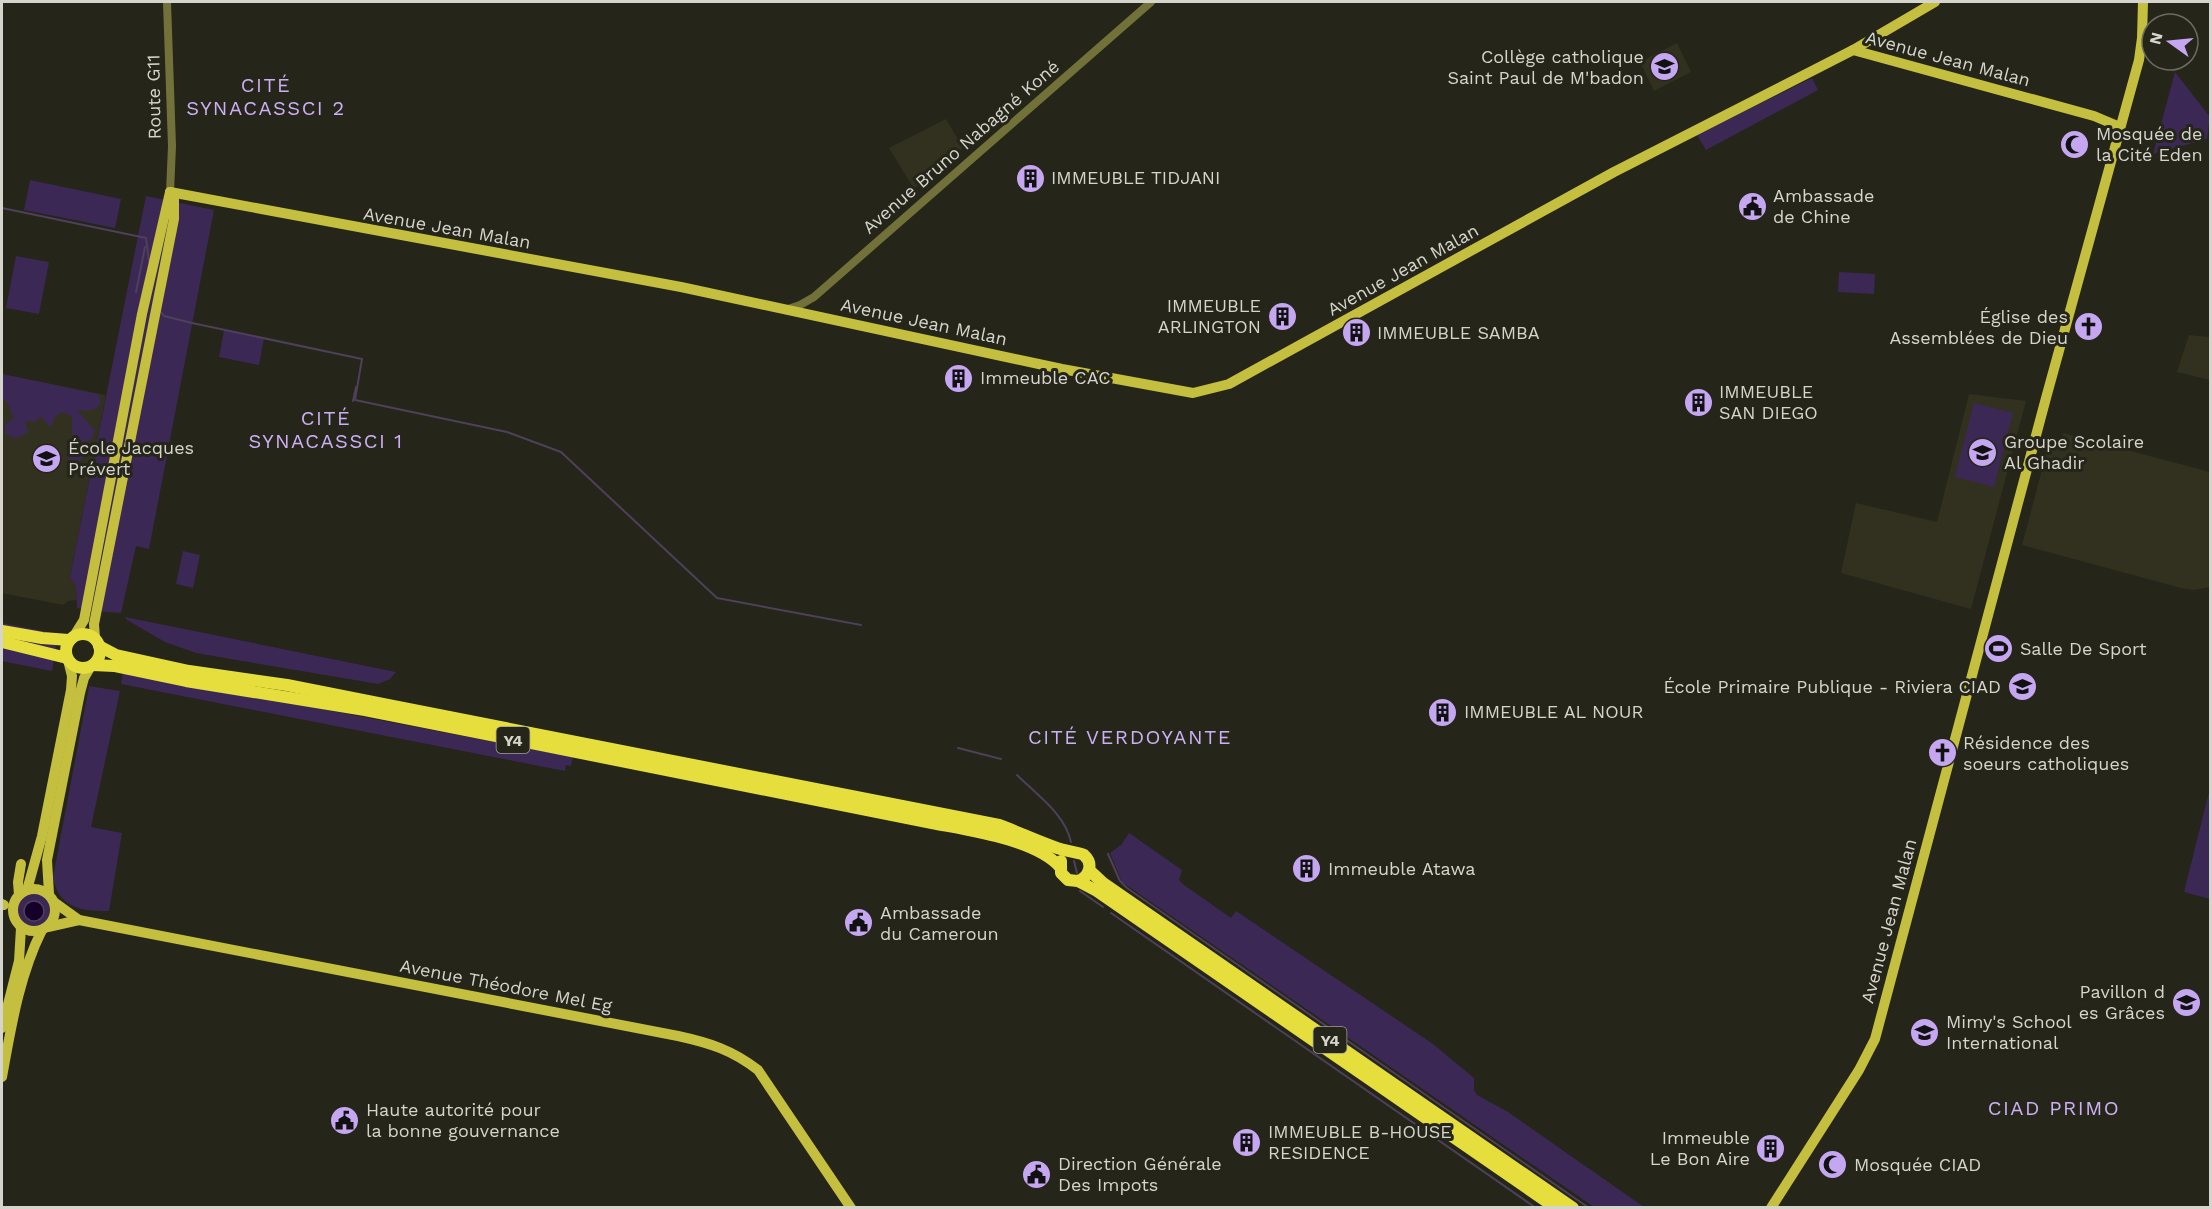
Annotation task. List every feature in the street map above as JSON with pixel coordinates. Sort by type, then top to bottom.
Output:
[{"type":"highway","points":[[2,631],[42,639],[71,638],[85,633],[97,642],[100,654],[92,666],[76,667],[67,659],[2,642]]},
{"type":"highway","points":[[67,659],[65,649],[71,638]]},
{"type":"highway","name":"Y4","points":[[97,642],[116,655],[189,670],[287,685],[999,825],[1070,853]]},
{"type":"highway","name":"Y4","points":[[92,666],[114,666],[186,681],[358,709],[932,822],[1005,839],[1042,854],[1060,867]]},
{"type":"highway","points":[[1077,852],[1085,856],[1089,862],[1089,870],[1085,877],[1078,881],[1065,878],[1060,867],[1063,858],[1070,853],[1077,852]]},
{"type":"highway","name":"Y4","points":[[1089,870],[1121,895],[1573,1208]]},
{"type":"highway","name":"Y4","points":[[1078,881],[1097,891],[1556,1208]]},
{"type":"main road","points":[[1853,50],[1935,2]]},
{"type":"main road","points":[[2120,127],[2139,60],[2143,2]]},
{"type":"main road","name":"Avenue Jean Malan","points":[[170,192],[681,287],[1062,369],[1193,393],[1229,384],[1614,172],[1853,50],[2094,116],[2120,127],[1875,1039],[1864,1062],[1771,1208]]},
{"type":"main road","points":[[71,638],[84,620],[142,314],[170,192]]},
{"type":"main road","points":[[97,642],[95,615],[174,219],[174,200],[170,192]]},
{"type":"main road","points":[[13,915],[13,906],[31,875],[42,836],[71,690],[72,676],[67,659]]},
{"type":"main road","points":[[2,1077],[27,965],[45,929],[55,916],[47,860],[80,693],[84,678],[92,666]]},
{"type":"main road","points":[[21,894],[18,882],[21,864],[31,875]]},
{"type":"main road","points":[[2,1028],[19,961],[21,928],[3,905],[21,894],[36,889],[52,898],[79,920]]},
{"type":"main road","points":[[21,928],[31,932],[79,920]]},
{"type":"main road","name":"Avenue Théodore Mel Eg","points":[[79,920],[678,1036],[723,1048],[740,1056],[758,1070],[851,1208]]},
{"type":"street","name":"Route G11","points":[[167,2],[172,146],[170,192]]},
{"type":"street","name":"Avenue Bruno Nabagné Koné","points":[[788,310],[814,297],[1151,2]]},
{"type":"shaded area","name":"Collège catholique Saint Paul de M'badon","points":[[1677,43],[1691,72],[1654,91],[1640,62]]},
{"type":"shaded area","points":[[2175,72],[2210,117],[2207,139],[2153,154]]},
{"type":"shaded area","points":[[1812,78],[1818,90],[1706,150],[1697,135]]},
{"type":"shaded area","points":[[946,119],[963,148],[914,189],[889,148]]},
{"type":"shaded area","points":[[30,180],[121,199],[115,228],[24,210]]},
{"type":"shaded area","points":[[146,196],[214,210],[149,549],[136,546],[121,613],[93,611],[77,608],[76,587],[70,577]]},
{"type":"shaded area","points":[[16,256],[49,262],[39,314],[6,308]]},
{"type":"shaded area","points":[[1839,272],[1875,274],[1874,294],[1838,292]]},
{"type":"shaded area","points":[[224,330],[264,338],[259,365],[219,357]]},
{"type":"shaded area","points":[[2189,335],[2210,337],[2210,380],[2177,372]]},
{"type":"shaded area","name":"École Jacques Prévert","points":[[2,374],[106,395],[70,577],[76,587],[77,600],[68,601],[63,605],[2,593]]},
{"type":"shaded area","points":[[2,374],[98,394],[101,402],[97,408],[87,411],[77,410],[95,431],[91,440],[84,442],[89,453],[78,462],[69,460],[66,453],[72,446],[72,416],[61,412],[49,426],[40,416],[36,422],[25,421],[28,432],[16,439],[5,433],[5,424],[14,418],[7,402],[2,399]]},
{"type":"shaded area","name":"Groupe Scolaire Al Ghadir","points":[[1969,394],[2026,401],[1971,609],[1841,573],[1856,503],[1937,522]]},
{"type":"shaded area","points":[[1974,403],[2013,413],[1994,487],[1955,477]]},
{"type":"shaded area","points":[[2063,433],[2210,472],[2210,587],[2194,590],[2181,588],[2022,545],[2049,443],[2060,446]]},
{"type":"shaded area","points":[[183,551],[200,555],[193,588],[176,584]]},
{"type":"shaded area","points":[[125,617],[396,672],[390,679],[378,684],[196,653],[165,642]]},
{"type":"shaded area","points":[[2,623],[58,634],[52,671],[2,661]]},
{"type":"shaded area","points":[[123,671],[573,757],[571,766],[566,765],[565,771],[121,684]]},
{"type":"shaded area","points":[[89,686],[120,691],[91,827],[122,833],[109,911],[81,909],[66,902],[60,896],[53,877]]},
{"type":"shaded area","points":[[2210,788],[2210,899],[2184,892]]},
{"type":"shaded area","points":[[1129,833],[1182,870],[1179,880],[1184,885],[1231,918],[1236,911],[1433,1044],[1474,1078],[1474,1090],[1477,1095],[1508,1112],[1644,1207],[1594,1207],[1122,882],[1110,853],[1121,845]]},
{"type":"shaded area","points":[[34,893],[46,899],[52,911],[46,923],[34,929],[22,923],[16,911],[22,899]]},
{"type":"shaded area","points":[[34,901],[41,904],[44,911],[41,918],[34,921],[27,918],[24,911],[27,904]]},
{"type":"waterway","points":[[2,208],[146,238],[149,261]]},
{"type":"waterway","points":[[136,292],[145,247]]},
{"type":"waterway","points":[[161,312],[164,316],[192,323],[362,359],[355,400],[507,432],[561,452],[717,598],[861,625]]},
{"type":"waterway","points":[[353,401],[356,387]]},
{"type":"waterway","points":[[958,748],[1001,759]]},
{"type":"waterway","points":[[1017,775],[1057,814],[1071,842]]},
{"type":"waterway","points":[[1108,854],[1120,881],[1127,888],[1589,1208]]},
{"type":"waterway","points":[[1074,861],[1077,873]]},
{"type":"waterway","points":[[1080,891],[1103,907]]},
{"type":"waterway","points":[[1111,913],[1536,1208]]},
{"type":"place","name":"Collège catholique Saint Paul de M'badon","points":[[1665,67]]},
{"type":"place","name":"Mosquée de la Cité Eden","points":[[2075,144]]},
{"type":"place","name":"IMMEUBLE TIDJANI","points":[[1030,178]]},
{"type":"place","name":"Ambassade de Chine","points":[[1752,206]]},
{"type":"place","name":"IMMEUBLE ARLINGTON","points":[[1282,316]]},
{"type":"place","name":"Église des Assemblées de Dieu","points":[[2089,327]]},
{"type":"place","name":"IMMEUBLE SAMBA","points":[[1356,333]]},
{"type":"place","name":"Immeuble CAC","points":[[959,378]]},
{"type":"place","name":"IMMEUBLE SAN DIEGO","points":[[1698,402]]},
{"type":"place","name":"Groupe Scolaire Al Ghadir","points":[[1983,452]]},
{"type":"place","name":"École Jacques Prévert","points":[[47,458]]},
{"type":"place","name":"Salle De Sport","points":[[1999,649]]},
{"type":"place","name":"École Primaire Publique - Riviera CIAD","points":[[2022,687]]},
{"type":"place","name":"IMMEUBLE AL NOUR","points":[[1443,712]]},
{"type":"place","name":"Résidence des soeurs catholiques","points":[[1942,753]]},
{"type":"place","name":"Immeuble Atawa","points":[[1307,869]]},
{"type":"place","name":"Ambassade du Cameroun","points":[[859,923]]},
{"type":"place","name":"Pavillon d es Grâces","points":[[2186,1002]]},
{"type":"place","name":"Mimy's School International","points":[[1925,1032]]},
{"type":"place","name":"Haute autorité pour la bonne gouvernance","points":[[345,1120]]},
{"type":"place","name":"IMMEUBLE B-HOUSE RESIDENCE","points":[[1247,1142]]},
{"type":"place","name":"Immeuble Le Bon Aire","points":[[1771,1148]]},
{"type":"place","name":"Mosquée CIAD","points":[[1833,1165]]},
{"type":"place","name":"Direction Générale Des Impots","points":[[1037,1174]]},
{"type":"district","name":"CITÉ SYNACASSCI 2","points":[[266,96]]},
{"type":"district","name":"CITÉ SYNACASSCI 1","points":[[326,430]]},
{"type":"district","name":"CITÉ VERDOYANTE","points":[[1130,737]]},
{"type":"district","name":"CIAD PRIMO","points":[[2054,1108]]}]
